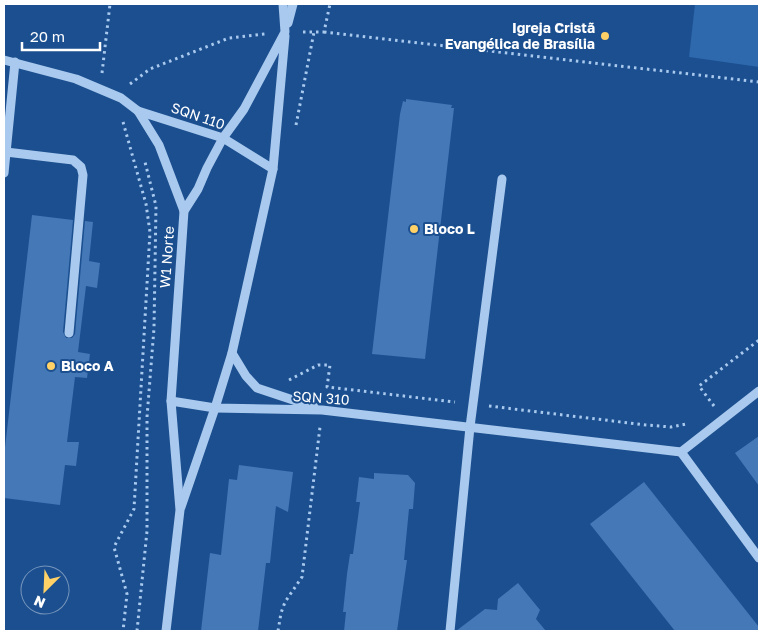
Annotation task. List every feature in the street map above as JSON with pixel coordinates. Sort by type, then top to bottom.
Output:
[{"type":"street","name":"W1 Norte","points":[[166,631],[180,510],[170,401],[184,211],[198,190],[223,138],[244,109],[286,32],[283,4]]},
{"type":"street","name":"W1 Norte","points":[[180,510],[232,353],[273,169],[286,32],[293,4]]},
{"type":"street","name":"SQN 110","points":[[4,60],[76,78],[121,98],[138,111],[223,138],[273,169]]},
{"type":"street","points":[[4,173],[15,62]]},
{"type":"street","name":"SQN 110","points":[[138,111],[159,145],[184,211]]},
{"type":"street","points":[[6,152],[74,160],[81,167],[83,175],[69,334]]},
{"type":"street","points":[[450,631],[470,427],[502,178]]},
{"type":"street","points":[[232,353],[246,376],[257,388],[322,410]]},
{"type":"street","points":[[759,391],[681,452],[759,558]]},
{"type":"street","name":"SQN 310","points":[[170,401],[215,408],[322,410],[681,452]]},
{"type":"path","points":[[100,89],[110,4]]},
{"type":"path","points":[[295,133],[314,32]]},
{"type":"path","points":[[324,32],[759,82]]},
{"type":"path","points":[[137,631],[147,531],[146,417],[154,328],[156,206],[142,153],[159,145]]},
{"type":"path","points":[[708,410],[714,406],[699,386],[759,340]]},
{"type":"path","points":[[278,631],[285,602],[302,577],[322,410],[330,365],[318,365],[288,381],[281,381]]},
{"type":"path","points":[[327,387],[646,425],[671,427],[688,424]]},
{"type":"shaded area","points":[[695,4],[759,4],[759,67],[689,57]]},
{"type":"building","name":"Bloco L","points":[[406,99],[452,105],[451,108],[454,108],[425,359],[372,354],[400,114],[403,101],[406,102]]},
{"type":"building","name":"Bloco A","points":[[32,215],[73,220],[63,332],[66,338],[72,338],[75,334],[85,221],[93,222],[89,261],[100,263],[97,288],[86,286],[78,352],[90,354],[87,378],[75,377],[67,442],[79,442],[76,466],[65,465],[60,505],[4,498],[4,456]]},
{"type":"building","points":[[759,436],[759,486],[735,453]]},
{"type":"building","points":[[239,465],[293,472],[288,512],[276,506],[270,563],[266,563],[258,631],[201,631],[210,553],[221,555],[229,479],[237,480]]},
{"type":"building","points":[[374,473],[408,475],[415,483],[413,509],[409,509],[404,560],[407,560],[397,631],[344,631],[346,612],[343,612],[347,574],[350,554],[353,554],[360,502],[356,502],[359,477],[374,479]]},
{"type":"building","points":[[644,482],[759,627],[759,631],[675,631],[590,524]]},
{"type":"building","points":[[518,583],[540,610],[536,619],[546,631],[456,631],[485,609],[497,610],[498,599]]},
{"type":"place","name":"Igreja Cristã Evangélica de Brasília","points":[[605,36]]},
{"type":"place","name":"Bloco L","points":[[414,229]]},
{"type":"place","name":"Bloco A","points":[[51,366]]}]
